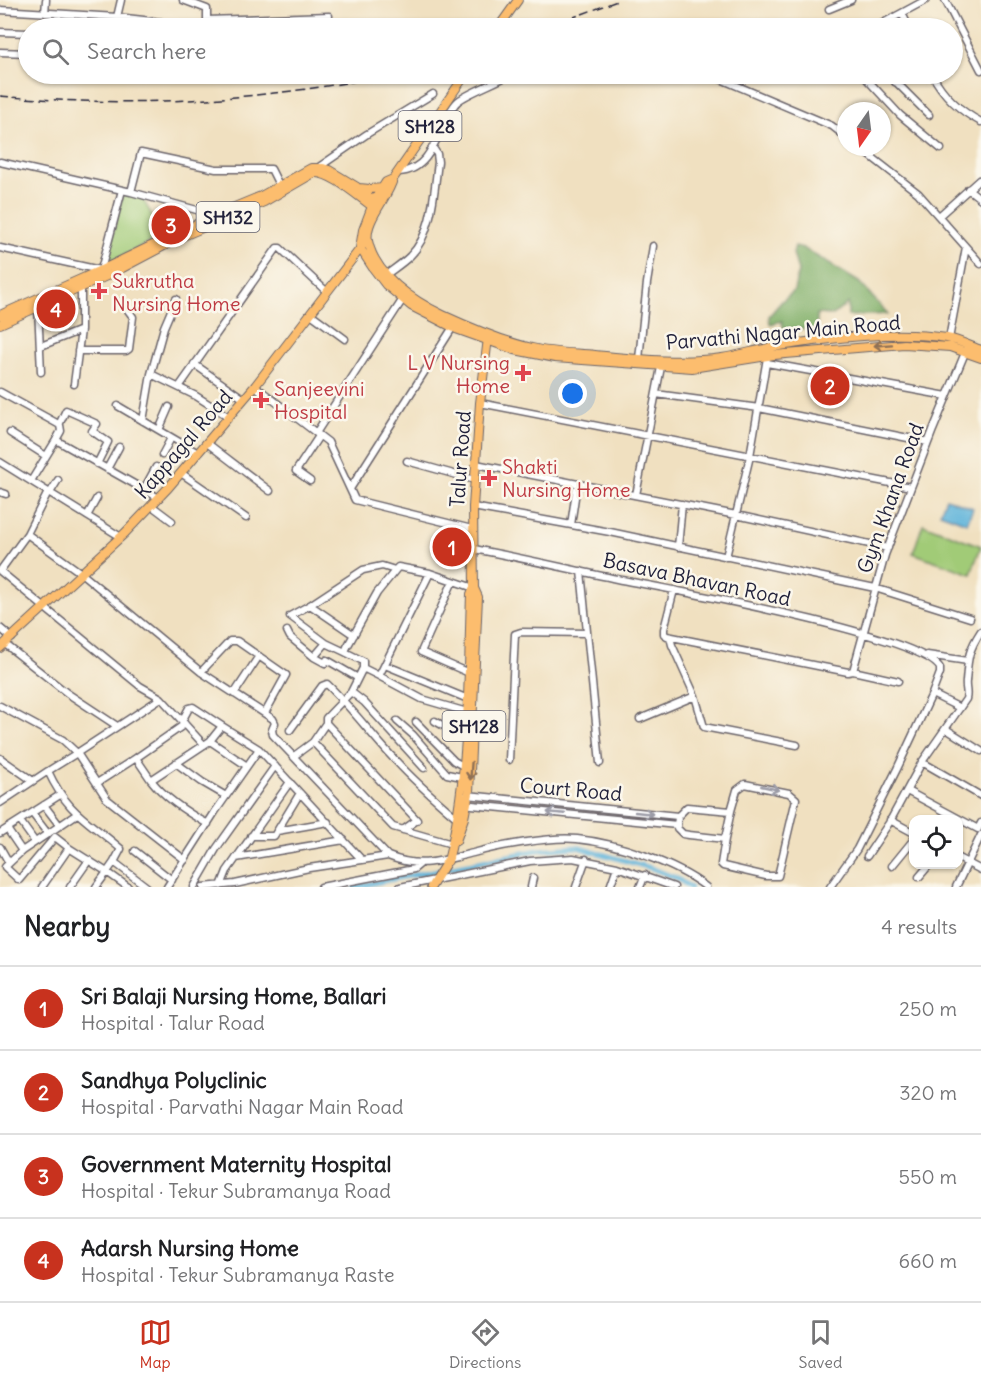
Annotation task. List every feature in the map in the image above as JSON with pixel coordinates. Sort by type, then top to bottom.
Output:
[{"type":"main road","points":[[505,18],[518,0]]},
{"type":"main road","name":"SH128","points":[[367,239],[375,206],[383,188],[399,172],[459,84]]},
{"type":"main road","points":[[318,167],[329,170],[357,188],[375,206],[363,230],[360,248]]},
{"type":"main road","name":"SH132","points":[[0,324],[78,290],[215,215],[261,196],[311,168],[318,167]]},
{"type":"main road","name":"SH132","points":[[0,315],[80,279],[104,274],[272,198],[317,173],[375,206]]},
{"type":"main road","name":"SH128","points":[[375,206],[392,185],[393,179]]},
{"type":"main road","points":[[357,188],[383,188]]},
{"type":"main road","points":[[367,239],[374,256],[397,286],[420,303],[488,337]]},
{"type":"main road","name":"Kappagal Road","points":[[2,646],[121,537],[182,473],[255,386],[367,239]]},
{"type":"main road","name":"Parvathi Nagar Main Road","points":[[360,248],[386,285],[411,306],[453,327],[534,349],[675,361],[768,356],[904,344],[981,350]]},
{"type":"main road","name":"Parvathi Nagar Main Road","points":[[488,337],[530,355],[661,367],[709,367],[883,336],[929,336],[949,339],[981,358]]},
{"type":"main road","name":"Talur Road","points":[[433,885],[448,861],[460,831],[474,709],[478,597],[474,588],[472,529],[480,403],[488,337]]},
{"type":"main road","name":"Talur Road","points":[[465,795],[462,777],[468,699],[471,594],[474,588]]},
{"type":"main road","name":"Talur Road","points":[[448,861],[457,818],[463,804]]},
{"type":"street","points":[[45,13],[46,0]]},
{"type":"street","points":[[117,16],[121,0]]},
{"type":"street","points":[[207,0],[207,18]]},
{"type":"street","points":[[828,9],[851,0]]},
{"type":"street","points":[[893,18],[918,2],[926,0]]},
{"type":"street","points":[[945,0],[954,18]]},
{"type":"street","points":[[187,1],[207,9]]},
{"type":"street","points":[[0,10],[132,18]]},
{"type":"street","points":[[902,13],[904,18]]},
{"type":"street","points":[[268,18],[329,16]]},
{"type":"street","points":[[0,32],[18,33]]},
{"type":"street","points":[[963,35],[981,70]]},
{"type":"street","points":[[0,52],[18,53]]},
{"type":"street","points":[[399,172],[413,168],[433,148],[455,104],[492,84]]},
{"type":"street","points":[[733,84],[837,130]]},
{"type":"street","points":[[871,84],[900,115],[941,149]]},
{"type":"street","points":[[897,84],[928,115]]},
{"type":"street","points":[[939,84],[948,98],[961,110],[981,122]]},
{"type":"street","points":[[318,167],[433,94]]},
{"type":"street","points":[[387,274],[411,256],[421,240],[431,209],[438,162],[433,148]]},
{"type":"street","points":[[131,192],[141,153],[216,169],[271,169],[279,185]]},
{"type":"street","points":[[871,156],[918,193],[981,264]]},
{"type":"street","points":[[0,162],[131,192],[225,218]]},
{"type":"street","points":[[939,216],[980,180]]},
{"type":"street","points":[[968,189],[981,199]]},
{"type":"street","points":[[0,248],[104,274],[122,190]]},
{"type":"street","points":[[639,359],[646,283],[653,246]]},
{"type":"street","points":[[949,339],[966,247]]},
{"type":"street","points":[[179,387],[277,248],[280,248],[327,292]]},
{"type":"street","points":[[74,384],[81,330],[78,290],[80,279]]},
{"type":"street","points":[[143,421],[151,374],[176,299]]},
{"type":"street","points":[[310,481],[296,471],[403,299]]},
{"type":"street","points":[[78,351],[126,351],[129,349],[133,317],[122,302]]},
{"type":"street","points":[[38,307],[41,372]]},
{"type":"street","points":[[311,314],[345,339]]},
{"type":"street","points":[[350,489],[453,327]]},
{"type":"street","points":[[41,346],[81,330]]},
{"type":"street","name":"Gym Khana Road","points":[[853,668],[888,548],[946,396],[967,349]]},
{"type":"street","points":[[726,557],[750,456],[768,356],[946,396]]},
{"type":"street","points":[[194,364],[244,399]]},
{"type":"street","points":[[636,495],[661,367]]},
{"type":"street","points":[[151,374],[196,396],[229,417]]},
{"type":"street","points":[[255,386],[328,442],[355,500],[472,529]]},
{"type":"street","points":[[0,392],[59,425],[61,431],[31,481]]},
{"type":"street","points":[[656,394],[759,408],[928,442]]},
{"type":"street","points":[[480,403],[911,487]]},
{"type":"street","points":[[118,406],[198,453]]},
{"type":"street","points":[[159,430],[169,407]]},
{"type":"street","points":[[59,425],[66,410],[97,424],[92,431],[108,442],[97,464]]},
{"type":"street","points":[[9,433],[46,456]]},
{"type":"street","points":[[162,455],[171,438]]},
{"type":"street","points":[[56,440],[159,498]]},
{"type":"street","points":[[207,443],[270,491]]},
{"type":"street","points":[[107,469],[119,447]]},
{"type":"street","points":[[407,461],[475,480]]},
{"type":"street","points":[[0,462],[121,537]]},
{"type":"street","points":[[476,464],[736,515],[888,548]]},
{"type":"street","points":[[144,489],[156,467]]},
{"type":"street","points":[[182,473],[246,518]]},
{"type":"street","points":[[58,480],[49,492],[27,534],[0,571],[140,686],[160,698],[207,743],[247,766]]},
{"type":"street","points":[[571,525],[577,484]]},
{"type":"street","points":[[87,516],[97,498]]},
{"type":"street","points":[[678,547],[682,504]]},
{"type":"street","points":[[152,506],[172,521]]},
{"type":"street","points":[[473,507],[875,588],[970,618]]},
{"type":"street","points":[[27,534],[81,573],[201,672],[275,720],[273,735],[388,856],[399,861],[420,864],[448,861],[473,853],[532,842],[578,839],[646,856],[678,869],[706,887]]},
{"type":"street","name":"Basava Bhavan Road","points":[[474,549],[766,609],[863,633],[922,654],[968,661]]},
{"type":"street","points":[[294,756],[313,742],[326,723],[326,718],[351,692],[363,668],[363,661],[326,643],[290,616],[363,570],[382,566],[395,570]]},
{"type":"street","points":[[345,652],[377,593],[398,567],[430,573],[474,588]]},
{"type":"street","points":[[581,571],[600,763]]},
{"type":"street","points":[[379,676],[430,573]]},
{"type":"street","points":[[453,580],[421,652],[469,674]]},
{"type":"street","points":[[674,590],[663,632],[670,637],[851,672],[853,668],[898,681]]},
{"type":"street","points":[[310,605],[354,635]]},
{"type":"street","points":[[0,628],[12,638]]},
{"type":"street","points":[[287,631],[290,637],[314,657],[325,663],[327,660],[358,678]]},
{"type":"street","points":[[509,760],[515,634],[521,632],[587,633]]},
{"type":"street","points":[[867,856],[922,762],[967,695],[965,684],[971,646],[981,632]]},
{"type":"street","points":[[670,637],[695,696],[704,726],[797,745]]},
{"type":"street","points":[[201,672],[232,640],[237,641],[286,675],[265,713]]},
{"type":"street","points":[[314,657],[326,643]]},
{"type":"street","points":[[2,646],[117,726]]},
{"type":"street","points":[[830,887],[857,849],[932,694],[940,668],[933,660],[922,654]]},
{"type":"street","points":[[234,694],[259,656]]},
{"type":"street","points":[[385,665],[468,699]]},
{"type":"street","points":[[363,668],[422,699],[467,712]]},
{"type":"street","points":[[290,730],[324,684],[327,684],[394,759],[457,818]]},
{"type":"street","points":[[351,692],[364,702],[424,768]]},
{"type":"street","points":[[932,694],[960,708]]},
{"type":"street","points":[[640,719],[695,696]]},
{"type":"street","points":[[0,803],[160,698]]},
{"type":"street","points":[[0,706],[63,740],[76,753],[107,799],[185,860]]},
{"type":"street","points":[[97,783],[136,758],[183,722],[189,708],[193,707],[259,749],[362,860]]},
{"type":"street","points":[[397,721],[447,774],[462,777]]},
{"type":"street","points":[[435,721],[451,730],[465,734]]},
{"type":"street","points":[[416,722],[454,761],[463,766]]},
{"type":"street","points":[[326,723],[417,820],[403,830]]},
{"type":"street","points":[[151,780],[207,743],[222,726]]},
{"type":"street","points":[[946,729],[979,750],[981,741]]},
{"type":"street","points":[[313,742],[393,827],[452,844]]},
{"type":"street","points":[[167,887],[259,749]]},
{"type":"street","points":[[0,758],[33,781]]},
{"type":"street","points":[[136,758],[160,792],[208,824]]},
{"type":"street","points":[[922,762],[981,796]]},
{"type":"street","points":[[176,763],[226,796]]},
{"type":"street","points":[[194,887],[216,849],[275,766]]},
{"type":"street","points":[[48,771],[60,795],[77,814],[121,849],[96,887]]},
{"type":"street","points":[[221,886],[226,871],[290,782]]},
{"type":"street","points":[[745,784],[789,793],[796,799],[776,878],[721,864],[731,811],[736,790],[745,784]]},
{"type":"street","points":[[907,791],[980,829],[969,863],[956,887]]},
{"type":"street","points":[[251,836],[274,836],[300,793]]},
{"type":"street","points":[[0,833],[60,795]]},
{"type":"street","name":"Court Road","points":[[465,795],[678,816],[687,807],[731,811]]},
{"type":"street","name":"Court Road","points":[[463,804],[677,825],[683,834],[724,839]]},
{"type":"street","points":[[44,805],[60,826]]},
{"type":"street","points":[[32,813],[51,834],[127,887]]},
{"type":"street","points":[[51,834],[8,861],[5,864],[6,869],[19,880],[51,834],[77,814]]},
{"type":"street","points":[[677,825],[678,816]]},
{"type":"street","points":[[890,820],[909,830]]},
{"type":"street","points":[[20,821],[35,842]]},
{"type":"street","points":[[277,831],[328,822]]},
{"type":"street","points":[[7,829],[22,851]]},
{"type":"street","points":[[236,858],[344,840]]},
{"type":"street","points":[[892,866],[909,845]]},
{"type":"street","points":[[0,847],[8,861]]},
{"type":"street","points":[[42,887],[69,848]]},
{"type":"street","points":[[135,851],[172,880]]},
{"type":"street","points":[[203,887],[221,886],[309,868],[388,856]]},
{"type":"street","points":[[400,887],[433,885],[530,861],[573,858],[586,859],[645,875],[674,887]]},
{"type":"street","points":[[576,887],[586,859]]},
{"type":"street","points":[[70,887],[89,860]]},
{"type":"street","points":[[963,860],[981,870]]},
{"type":"street","points":[[114,862],[147,887]]},
{"type":"street","points":[[321,887],[414,869],[420,864]]},
{"type":"street","points":[[610,887],[617,867]]},
{"type":"street","points":[[919,877],[926,869]]},
{"type":"street","points":[[640,887],[645,875]]},
{"type":"street","points":[[531,887],[533,878]]},
{"type":"green space","points":[[123,191],[141,196],[163,235],[112,262],[108,256]]},
{"type":"green space","points":[[795,246],[803,248],[859,282],[888,314],[848,316],[848,303],[833,315],[817,314],[817,330],[783,328],[782,321],[770,324],[769,316],[794,291],[798,271],[793,253]]},
{"type":"green space","points":[[923,524],[981,546],[971,574],[913,553]]},
{"type":"water","points":[[946,498],[973,508],[967,523],[940,513]]},
{"type":"waterway","points":[[354,887],[538,850],[577,847],[651,868],[676,878],[690,887]]},
{"type":"railway","points":[[571,18],[620,0]]},
{"type":"railway","points":[[0,96],[98,101],[197,100],[295,91],[338,84]]},
{"type":"place","name":"Government Maternity Hospital","points":[[171,225]]},
{"type":"place","name":"Sukrutha Nursing Home","points":[[99,291]]},
{"type":"place","name":"Adarsh Nursing Home","points":[[56,309]]},
{"type":"place","name":"L V Nursing Home","points":[[523,373]]},
{"type":"place","name":"Sandhya Polyclinic","points":[[830,386]]},
{"type":"place","name":"Sanjeevini Hospital","points":[[261,400]]},
{"type":"place","name":"Shakti Nursing Home","points":[[489,478]]},
{"type":"place","name":"Sri Balaji Nursing Home, Ballari","points":[[452,547]]}]
